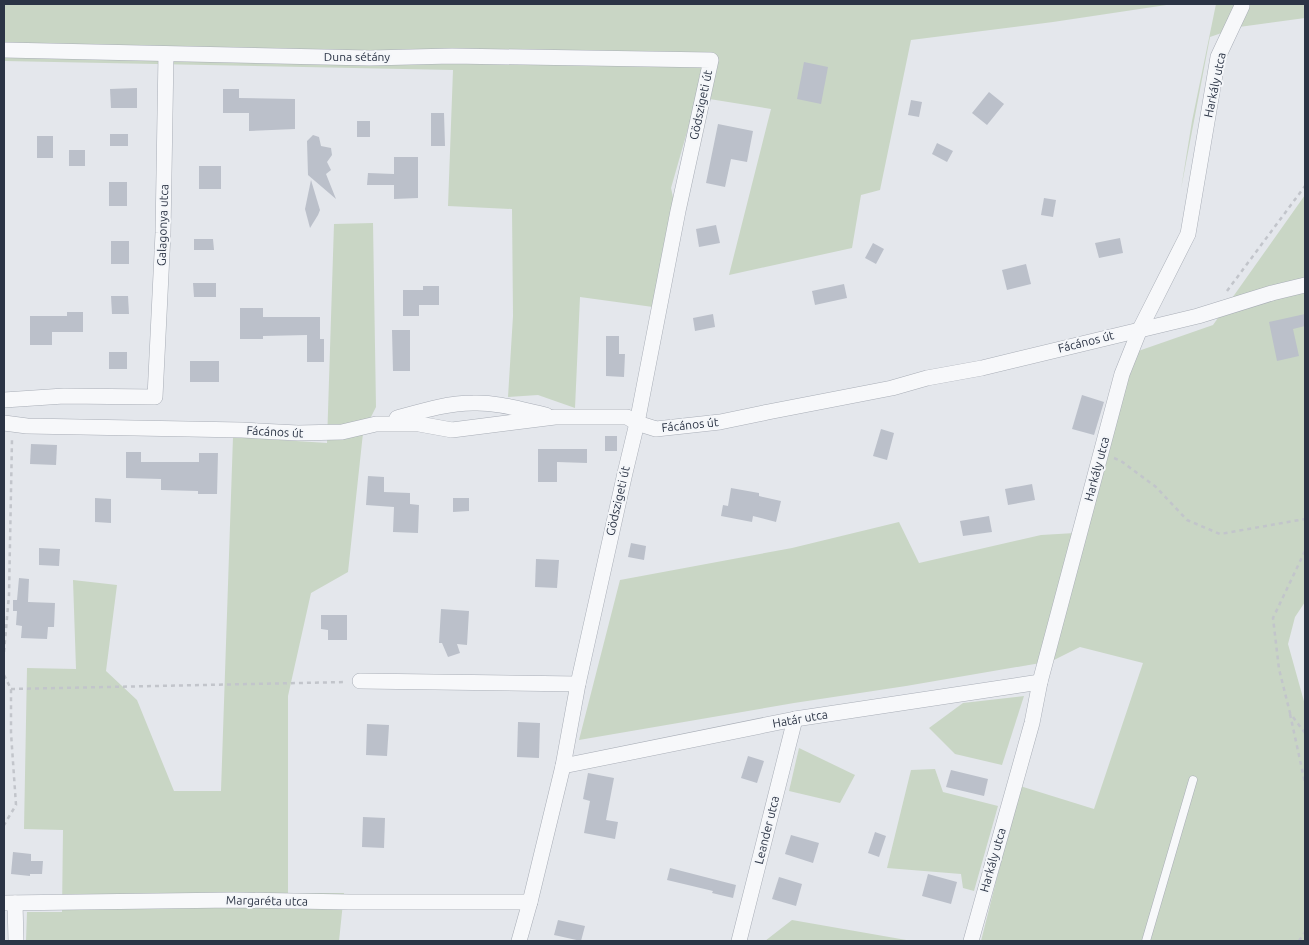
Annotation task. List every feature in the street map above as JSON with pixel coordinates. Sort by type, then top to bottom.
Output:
[{"type":"street","name":"Harkály utca","points":[[971,941],[1032,723],[1040,682],[1122,374],[1140,329],[1188,234],[1218,57],[1242,6]]},
{"type":"street","name":"Duna sétány","points":[[4,50],[370,58],[452,56],[711,60]]},
{"type":"street","name":"Galagonya utca","points":[[4,400],[64,396],[155,397],[163,233],[166,54]]},
{"type":"street","name":"Gödszigeti út","points":[[519,941],[563,766],[578,684],[637,423],[678,211],[711,60]]},
{"type":"street","name":"Fácános út","points":[[8,423],[27,426],[242,430],[298,433],[342,432],[376,424],[419,424],[452,430],[555,418],[627,417],[637,423],[656,429],[720,422],[892,388],[927,378],[982,368],[1198,316],[1305,285]]},
{"type":"street","points":[[376,424],[443,405],[473,402],[501,405],[555,418]]},
{"type":"street","points":[[360,681],[578,684]]},
{"type":"street","name":"Határ utca","points":[[563,766],[796,719],[1040,682]]},
{"type":"street","name":"Leander utca","points":[[739,941],[796,719]]},
{"type":"street","name":"Margaréta utca","points":[[9,903],[234,900],[530,902]]},
{"type":"street","points":[[9,903],[16,941]]},
{"type":"lane","points":[[1146,941],[1193,780]]},
{"type":"path","points":[[1212,311],[1305,186]]},
{"type":"path","points":[[4,652],[9,595],[8,423]]},
{"type":"path","points":[[1101,452],[1121,461],[1156,487],[1187,520],[1220,534],[1305,519]]},
{"type":"path","points":[[1305,551],[1273,618],[1278,669],[1290,713],[1305,783]]},
{"type":"path","points":[[4,675],[11,689],[11,733],[16,805],[4,825]]},
{"type":"path","points":[[11,689],[360,681]]},
{"type":"path","points":[[1290,713],[1305,733]]},
{"type":"path","points":[[1299,941],[1305,932]]},
{"type":"green space","points":[[4,4],[1173,4],[911,40],[880,190],[861,195],[852,248],[729,275],[771,109],[697,97],[671,188],[674,202],[653,307],[580,297],[575,408],[538,395],[508,397],[513,316],[512,209],[448,206],[453,70],[4,61]]},
{"type":"green space","points":[[1216,4],[1305,4],[1305,18],[1239,27],[1210,37],[1181,189],[1192,121]]},
{"type":"green space","points":[[1305,195],[1305,602],[1295,617],[1288,644],[1305,705],[1305,941],[981,941],[1020,786],[1094,809],[1143,663],[1080,647],[1052,661],[579,740],[620,580],[792,548],[899,522],[919,563],[1041,535],[1075,533],[1124,356],[1213,325]]},
{"type":"green space","points":[[373,223],[376,407],[363,433],[348,572],[311,593],[288,696],[288,893],[344,893],[339,941],[26,941],[27,912],[62,912],[63,830],[24,829],[27,668],[76,669],[73,580],[117,585],[106,671],[137,700],[174,791],[221,791],[233,437],[327,443],[334,224]]},
{"type":"green space","points":[[1024,696],[1002,765],[955,754],[929,728],[963,703]]},
{"type":"green space","points":[[799,748],[855,775],[840,803],[789,791]]},
{"type":"green space","points":[[935,769],[943,792],[998,806],[974,891],[963,888],[961,874],[887,868],[911,770]]},
{"type":"green space","points":[[792,920],[912,941],[765,941]]},
{"type":"building","points":[[804,62],[828,67],[821,104],[797,99]]},
{"type":"building","points":[[137,88],[137,108],[111,108],[110,89]]},
{"type":"building","points":[[223,89],[239,89],[239,98],[295,99],[295,129],[249,131],[249,113],[223,113]]},
{"type":"building","points":[[989,92],[1004,104],[987,125],[972,113]]},
{"type":"building","points":[[911,100],[922,102],[919,117],[908,115]]},
{"type":"building","points":[[431,113],[444,113],[445,146],[431,146]]},
{"type":"building","points":[[357,121],[370,121],[370,137],[357,137]]},
{"type":"building","points":[[718,124],[753,131],[747,162],[731,159],[725,187],[706,183]]},
{"type":"building","points":[[110,134],[128,134],[128,146],[110,146]]},
{"type":"building","points":[[313,135],[319,137],[321,146],[331,148],[332,155],[327,162],[331,170],[326,174],[336,199],[308,175],[307,141]]},
{"type":"building","points":[[37,136],[53,136],[53,158],[37,158]]},
{"type":"building","points":[[937,143],[953,151],[947,162],[932,154]]},
{"type":"building","points":[[69,150],[85,150],[85,166],[69,166]]},
{"type":"building","points":[[394,157],[418,157],[418,198],[394,199],[394,185],[367,185],[368,173],[394,174]]},
{"type":"building","points":[[199,166],[221,166],[221,189],[199,189]]},
{"type":"building","points":[[311,180],[320,210],[310,228],[305,209]]},
{"type":"building","points":[[109,182],[127,182],[127,206],[109,206]]},
{"type":"building","points":[[1044,198],[1056,200],[1053,217],[1041,215]]},
{"type":"building","points":[[716,225],[720,243],[699,247],[696,229]]},
{"type":"building","points":[[1120,238],[1123,253],[1099,258],[1095,243]]},
{"type":"building","points":[[194,239],[213,239],[214,250],[194,250]]},
{"type":"building","points":[[111,241],[129,241],[129,264],[111,264]]},
{"type":"building","points":[[873,243],[884,249],[876,264],[865,258]]},
{"type":"building","points":[[1026,264],[1031,284],[1007,290],[1002,270]]},
{"type":"building","points":[[193,283],[216,283],[216,297],[194,297]]},
{"type":"building","points":[[844,284],[847,298],[815,305],[812,291]]},
{"type":"building","points":[[423,286],[439,286],[439,305],[419,305],[419,316],[403,316],[403,290],[423,290]]},
{"type":"building","points":[[111,296],[128,296],[129,314],[112,314]]},
{"type":"building","points":[[240,308],[263,308],[263,317],[320,317],[320,339],[324,339],[324,362],[307,362],[307,335],[263,336],[263,339],[240,339]]},
{"type":"building","points":[[67,312],[83,312],[83,332],[52,332],[52,345],[30,345],[30,316],[67,316]]},
{"type":"building","points":[[713,314],[715,327],[695,331],[693,318]]},
{"type":"building","points":[[1305,314],[1305,326],[1293,329],[1299,356],[1277,361],[1269,322]]},
{"type":"building","points":[[392,330],[410,330],[410,371],[393,371]]},
{"type":"building","points":[[606,336],[619,336],[619,354],[625,354],[624,377],[606,376]]},
{"type":"building","points":[[109,352],[127,352],[127,369],[109,369]]},
{"type":"building","points":[[190,361],[219,361],[219,382],[190,382]]},
{"type":"building","points":[[1082,395],[1104,402],[1094,435],[1072,429]]},
{"type":"building","points":[[881,429],[894,433],[887,460],[873,456]]},
{"type":"building","points":[[605,436],[617,436],[617,451],[605,451]]},
{"type":"building","points":[[31,444],[57,445],[56,465],[30,464]]},
{"type":"building","points":[[538,449],[587,449],[587,463],[557,462],[557,482],[538,482]]},
{"type":"building","points":[[126,452],[141,452],[141,462],[199,462],[199,453],[218,453],[217,494],[198,494],[198,491],[161,490],[161,479],[126,478]]},
{"type":"building","points":[[368,476],[384,477],[384,492],[410,493],[410,504],[419,505],[418,533],[393,532],[394,507],[366,505]]},
{"type":"building","points":[[1032,484],[1035,500],[1008,505],[1005,489]]},
{"type":"building","points":[[731,488],[759,493],[759,496],[781,501],[776,522],[753,516],[752,522],[721,516],[723,505],[728,506]]},
{"type":"building","points":[[95,498],[111,499],[111,523],[95,522]]},
{"type":"building","points":[[453,498],[469,498],[469,511],[453,512]]},
{"type":"building","points":[[989,516],[992,532],[963,536],[960,521]]},
{"type":"building","points":[[631,543],[646,546],[644,560],[628,557]]},
{"type":"building","points":[[39,548],[60,549],[59,566],[39,565]]},
{"type":"building","points":[[536,559],[559,560],[557,588],[535,587]]},
{"type":"building","points":[[19,578],[29,579],[28,602],[55,603],[54,627],[48,627],[47,639],[21,638],[22,626],[16,625],[17,611],[13,611],[13,600],[17,600]]},
{"type":"building","points":[[441,609],[469,611],[467,645],[457,644],[460,653],[448,657],[442,643],[439,643]]},
{"type":"building","points":[[321,615],[347,615],[347,640],[328,640],[328,630],[321,629]]},
{"type":"building","points":[[518,722],[540,723],[539,758],[517,757]]},
{"type":"building","points":[[367,724],[389,725],[387,756],[366,755]]},
{"type":"building","points":[[748,756],[764,761],[757,783],[741,778]]},
{"type":"building","points":[[951,770],[988,779],[984,796],[946,787]]},
{"type":"building","points":[[588,773],[614,778],[606,820],[618,822],[615,839],[584,833],[590,801],[583,799]]},
{"type":"building","points":[[363,817],[385,818],[384,848],[362,847]]},
{"type":"building","points":[[875,832],[886,836],[879,857],[868,853]]},
{"type":"building","points":[[791,835],[819,843],[813,863],[785,854]]},
{"type":"building","points":[[13,852],[31,854],[31,861],[43,861],[42,874],[30,874],[30,876],[11,874]]},
{"type":"building","points":[[670,868],[736,885],[733,898],[667,880]]},
{"type":"building","points":[[928,874],[957,882],[951,904],[922,896]]},
{"type":"building","points":[[779,877],[802,884],[796,906],[772,899]]},
{"type":"building","points":[[558,920],[585,926],[581,941],[554,935]]}]
